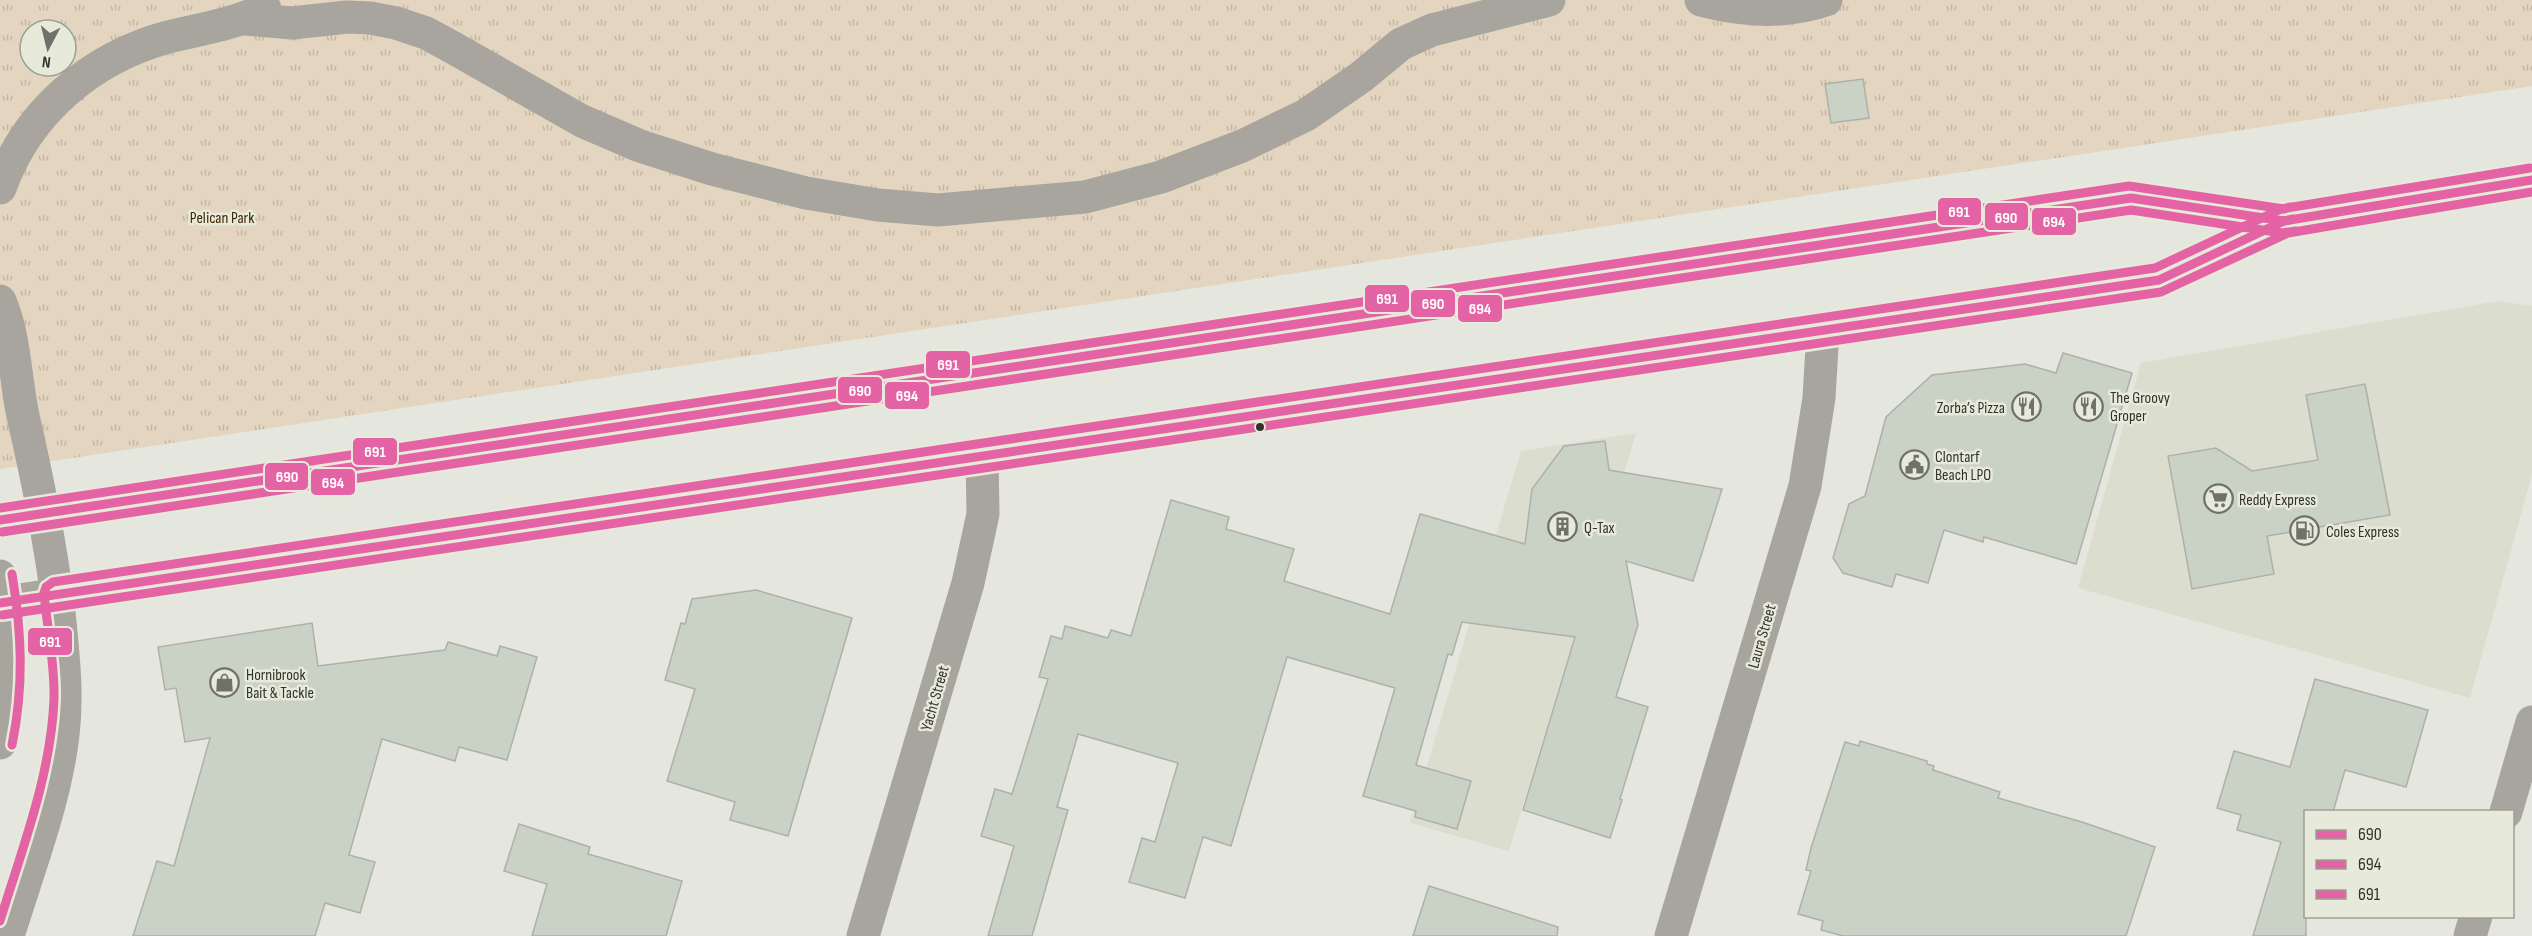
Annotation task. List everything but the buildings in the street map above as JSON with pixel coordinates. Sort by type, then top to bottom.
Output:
[{"type":"main road","points":[[2,594],[56,594],[2159,280],[2284,221],[2532,180]]},
{"type":"main road","points":[[0,520],[2131,198],[2284,221]]},
{"type":"street","points":[[0,188],[14,154],[30,129],[76,81],[116,57],[146,45],[246,19],[283,0]]},
{"type":"street","points":[[1432,30],[1449,0]]},
{"type":"street","points":[[246,19],[292,23],[347,17],[371,9],[396,23],[426,33],[582,121],[640,146],[712,169],[806,192],[878,206],[938,210],[1085,197],[1161,177],[1242,146],[1306,115],[1361,77],[1401,44],[1432,30],[1526,4],[1549,0]]},
{"type":"street","points":[[1701,0],[1744,8],[1782,10],[1826,0]]},
{"type":"street","points":[[0,301],[9,322],[16,381],[44,512],[65,668],[66,699],[63,736],[48,802],[8,936]]},
{"type":"street","name":"Laura Street","points":[[1671,936],[1805,486],[1819,398],[1823,330]]},
{"type":"street","name":"Yacht Street","points":[[863,936],[968,583],[983,514],[982,456]]},
{"type":"street","points":[[0,743],[11,674],[2,594]]},
{"type":"street","points":[[2507,810],[2532,722]]},
{"type":"street","points":[[2470,936],[2475,918]]},
{"type":"shaded area","name":"Coles Express","points":[[2498,301],[2532,306],[2532,475],[2470,698],[2078,588],[2141,363]]},
{"type":"shaded area","points":[[1636,433],[1509,851],[1410,823],[1521,451]]},
{"type":"green space","name":"Pelican Park","points":[[0,0],[2532,0],[2532,86],[0,469]]},
{"type":"transit line","name":"691","points":[[0,921],[34,812],[52,727],[54,686],[44,593],[46,587],[53,582],[2155,268],[2281,209],[2530,168]]},
{"type":"transit line","name":"690","points":[[0,603],[2159,280],[2284,221],[2532,180]]},
{"type":"transit line","name":"691","points":[[0,508],[2129,186],[2284,209],[2290,207]]},
{"type":"transit line","name":"694","points":[[2,615],[2161,292],[2288,233],[2532,192]]},
{"type":"transit line","name":"690","points":[[0,520],[2131,198],[2284,221],[2293,219]]},
{"type":"transit line","name":"694","points":[[2,532],[2131,210],[2282,233],[2296,231]]},
{"type":"transit line","name":"691","points":[[12,574],[20,639],[20,681],[12,745]]},
{"type":"place","name":"The Groovy Groper","points":[[2089,406]]},
{"type":"place","name":"Zorba’s Pizza","points":[[2026,407]]},
{"type":"place","name":"Clontarf Beach LPO","points":[[1914,465]]},
{"type":"place","name":"Reddy Express","points":[[2218,499]]},
{"type":"place","name":"Q-Tax","points":[[1563,527]]},
{"type":"place","name":"Coles Express","points":[[2305,531]]},
{"type":"place","name":"Hornibrook Bait & Tackle","points":[[225,683]]}]
